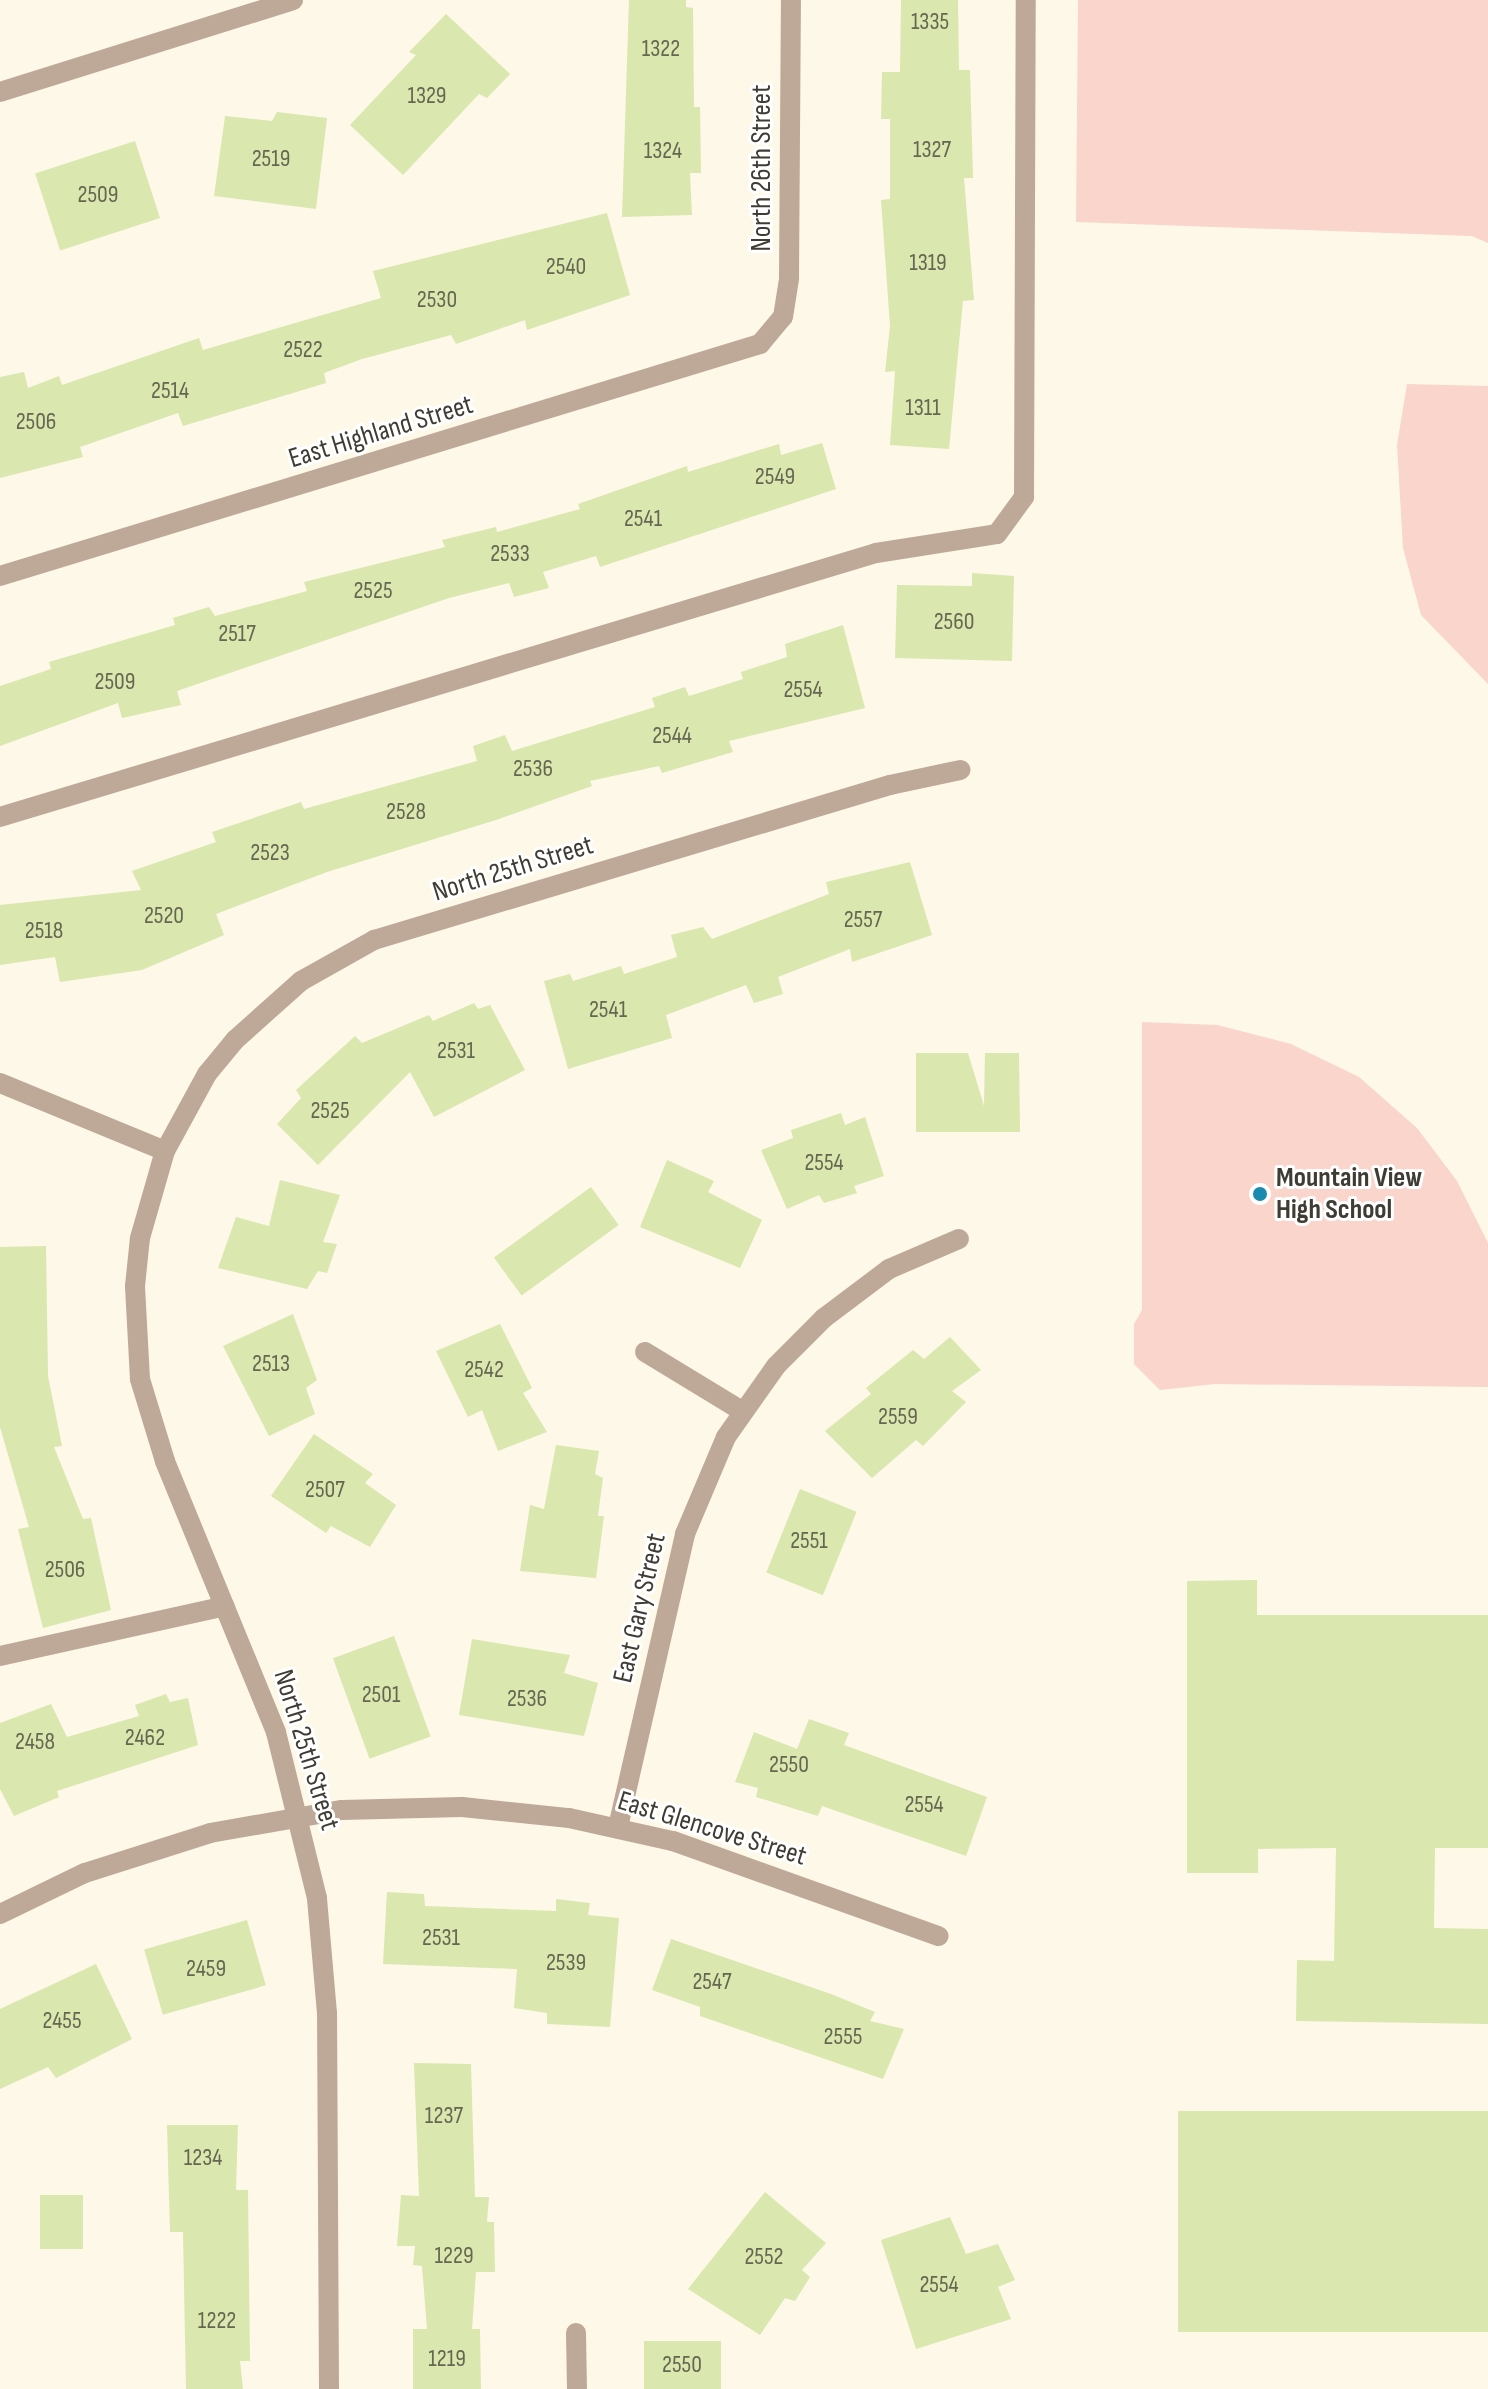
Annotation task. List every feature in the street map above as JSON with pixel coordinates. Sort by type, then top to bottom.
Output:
[{"type":"street","points":[[0,92],[293,0]]},
{"type":"street","name":"North 26th Street","points":[[774,333],[783,317],[789,278],[791,0]]},
{"type":"street","points":[[0,817],[876,553],[997,534],[1024,497],[1026,0]]},
{"type":"street","name":"East Highland Street","points":[[0,576],[723,359],[774,333]]},
{"type":"street","name":"North 25th Street","points":[[329,2389],[326,1977],[300,1815],[276,1732],[151,1423],[140,1379],[135,1302],[140,1238],[165,1151],[200,1086],[235,1040],[301,981],[361,946],[890,785],[960,770]]},
{"type":"street","points":[[0,1083],[165,1151]]},
{"type":"street","name":"East Gary Street","points":[[618,1827],[685,1534],[710,1468],[742,1411],[797,1342],[854,1293],[889,1269],[959,1239]]},
{"type":"street","points":[[645,1352],[742,1411]]},
{"type":"street","points":[[0,1656],[225,1606]]},
{"type":"street","name":"East Glencove Street","points":[[0,1914],[123,1859],[210,1833],[300,1815],[462,1807],[618,1827],[719,1855],[938,1936]]},
{"type":"street","points":[[576,2333],[577,2389]]},
{"type":"shaded area","points":[[1078,0],[1488,0],[1488,243],[1472,236],[1076,222]]},
{"type":"shaded area","points":[[1407,384],[1488,386],[1488,684],[1421,615],[1403,548],[1397,445]]},
{"type":"shaded area","points":[[1142,1022],[1217,1025],[1291,1044],[1359,1077],[1417,1128],[1457,1181],[1488,1243],[1488,1387],[1215,1384],[1160,1390],[1134,1364],[1134,1324],[1142,1310]]},
{"type":"building","points":[[629,0],[686,0],[686,7],[693,8],[694,107],[700,107],[701,173],[690,173],[692,215],[622,217]]},
{"type":"building","points":[[901,0],[958,0],[959,70],[970,70],[973,178],[964,178],[974,300],[963,301],[949,449],[890,445],[895,371],[885,372],[890,326],[881,200],[890,199],[890,119],[881,119],[882,72],[900,72]]},
{"type":"building","points":[[446,14],[510,74],[487,98],[479,94],[403,175],[350,125],[416,55],[409,52]]},
{"type":"building","points":[[277,112],[327,118],[316,209],[214,196],[225,116],[272,121]]},
{"type":"building","points":[[135,141],[160,218],[60,250],[35,173]]},
{"type":"building","points":[[607,213],[630,295],[527,330],[525,320],[456,344],[451,335],[362,359],[324,373],[326,383],[183,426],[178,413],[80,447],[83,457],[0,478],[0,377],[24,372],[28,388],[59,376],[62,385],[199,338],[203,350],[381,298],[373,271]]},
{"type":"building","points":[[822,443],[836,489],[600,567],[596,556],[543,572],[549,588],[514,597],[509,583],[449,598],[177,691],[181,705],[122,718],[118,703],[0,746],[0,686],[51,669],[49,662],[175,625],[173,618],[209,607],[215,616],[307,591],[304,582],[445,547],[442,540],[496,527],[497,532],[580,509],[578,504],[687,466],[688,472],[779,444],[781,455]]},
{"type":"building","points":[[972,573],[1014,576],[1012,661],[895,658],[897,585],[972,586]]},
{"type":"building","points":[[843,625],[865,708],[729,741],[733,752],[662,773],[659,766],[590,781],[592,786],[496,820],[327,872],[216,914],[224,935],[142,970],[60,982],[55,957],[0,965],[0,905],[141,890],[132,871],[216,842],[212,832],[301,802],[304,809],[477,761],[473,746],[505,735],[512,751],[655,707],[652,698],[685,687],[689,696],[743,679],[741,672],[787,657],[785,644]]},
{"type":"building","points":[[910,862],[932,935],[852,962],[850,949],[778,977],[783,994],[754,1003],[746,985],[666,1015],[672,1038],[568,1069],[544,981],[570,974],[573,981],[621,966],[624,974],[677,957],[671,935],[703,927],[712,939],[829,894],[826,882]]},
{"type":"building","points":[[474,1003],[478,1009],[490,1005],[525,1070],[434,1117],[410,1072],[318,1165],[277,1124],[301,1098],[296,1090],[355,1036],[362,1043],[429,1015],[433,1021]]},
{"type":"building","points":[[916,1053],[968,1053],[984,1106],[985,1053],[1019,1053],[1020,1132],[916,1132]]},
{"type":"building","points":[[841,1113],[845,1125],[865,1117],[884,1176],[854,1186],[857,1193],[824,1203],[819,1195],[787,1209],[761,1150],[793,1138],[791,1130]]},
{"type":"building","points":[[667,1160],[714,1181],[708,1192],[762,1220],[740,1268],[640,1227]]},
{"type":"building","points":[[280,1180],[340,1195],[323,1242],[337,1244],[327,1273],[318,1271],[307,1289],[218,1268],[236,1217],[269,1226]]},
{"type":"building","points":[[591,1187],[619,1225],[522,1296],[494,1258]]},
{"type":"building","points":[[46,1246],[48,1376],[62,1446],[54,1447],[83,1519],[91,1518],[111,1610],[43,1628],[18,1529],[29,1527],[0,1427],[0,1247]]},
{"type":"building","points":[[293,1314],[317,1380],[306,1388],[315,1414],[269,1436],[223,1346]]},
{"type":"building","points":[[500,1324],[532,1388],[523,1393],[547,1432],[498,1451],[482,1410],[468,1417],[436,1351]]},
{"type":"building","points":[[950,1337],[981,1370],[952,1391],[966,1402],[923,1446],[916,1440],[872,1478],[825,1431],[871,1394],[866,1388],[913,1350],[924,1359]]},
{"type":"building","points":[[314,1434],[373,1474],[365,1483],[396,1505],[370,1547],[331,1526],[326,1533],[271,1496]]},
{"type":"building","points":[[556,1445],[599,1451],[595,1474],[603,1478],[598,1516],[604,1516],[596,1578],[520,1571],[530,1505],[544,1509]]},
{"type":"building","points":[[800,1489],[857,1512],[823,1595],[766,1572]]},
{"type":"building","points":[[1257,1580],[1257,1615],[1488,1615],[1488,1848],[1435,1848],[1434,1928],[1488,1929],[1488,2024],[1296,2021],[1297,1960],[1334,1961],[1336,1848],[1258,1849],[1258,1873],[1187,1873],[1187,1581]]},
{"type":"building","points":[[394,1636],[431,1737],[370,1759],[333,1658]]},
{"type":"building","points":[[472,1639],[570,1655],[564,1673],[598,1683],[584,1736],[459,1715]]},
{"type":"building","points":[[166,1694],[170,1702],[188,1698],[198,1745],[57,1791],[59,1797],[14,1816],[0,1789],[0,1723],[51,1704],[67,1737],[139,1716],[135,1705]]},
{"type":"building","points":[[809,1719],[849,1733],[844,1745],[987,1797],[966,1856],[822,1806],[818,1816],[756,1797],[758,1788],[735,1782],[754,1732],[797,1749]]},
{"type":"building","points":[[387,1892],[424,1894],[425,1906],[556,1911],[556,1899],[590,1903],[588,1915],[619,1918],[610,2027],[547,2024],[547,2013],[514,2008],[517,1969],[383,1964]]},
{"type":"building","points":[[247,1920],[266,1985],[163,2015],[144,1949]]},
{"type":"building","points":[[671,1939],[831,1994],[875,2012],[870,2021],[904,2029],[883,2079],[700,2016],[700,2007],[652,1990]]},
{"type":"building","points":[[96,1964],[132,2039],[56,2078],[48,2067],[0,2089],[0,2009]]},
{"type":"building","points":[[414,2063],[471,2064],[475,2197],[489,2197],[487,2222],[494,2222],[495,2272],[476,2272],[472,2329],[480,2329],[481,2389],[413,2389],[413,2329],[427,2329],[422,2266],[413,2265],[415,2246],[397,2246],[401,2195],[419,2196]]},
{"type":"building","points":[[1178,2111],[1488,2111],[1488,2332],[1178,2332]]},
{"type":"building","points":[[167,2125],[238,2125],[236,2190],[248,2190],[250,2361],[240,2361],[243,2389],[186,2389],[183,2232],[170,2232]]},
{"type":"building","points":[[765,2192],[826,2243],[802,2270],[810,2277],[795,2301],[785,2298],[760,2335],[688,2289]]},
{"type":"building","points":[[40,2195],[83,2195],[83,2249],[40,2249]]},
{"type":"building","points":[[950,2217],[966,2254],[998,2244],[1015,2280],[998,2287],[1011,2319],[916,2349],[881,2240]]},
{"type":"building","points":[[644,2341],[721,2341],[721,2389],[644,2389]]},
{"type":"place","name":"Mountain View High School","points":[[1260,1194]]}]
